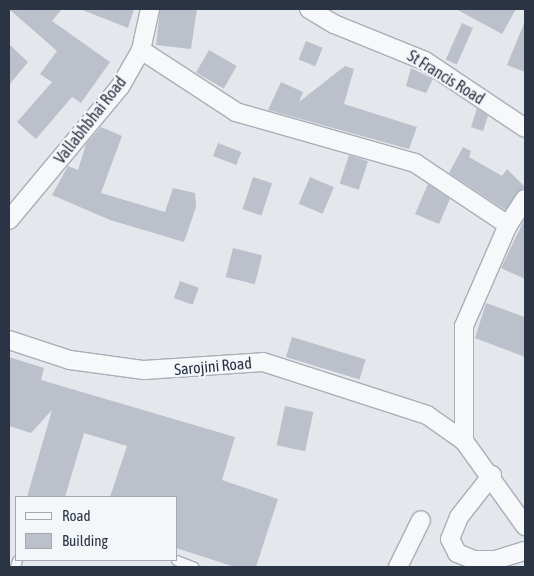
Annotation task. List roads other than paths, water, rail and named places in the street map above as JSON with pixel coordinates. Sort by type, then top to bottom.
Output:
[{"type":"street","name":"Vallabhbhai Road","points":[[9,220],[120,87],[140,50],[150,9]]},
{"type":"street","name":"St Francis Road","points":[[309,9],[334,24],[425,61],[525,128]]},
{"type":"street","points":[[140,50],[236,112],[415,163],[508,225]]},
{"type":"street","points":[[464,441],[463,331],[508,225],[525,199]]},
{"type":"street","name":"Sarojini Road","points":[[9,340],[70,360],[144,370],[264,362],[427,415],[464,441],[492,475],[525,526]]},
{"type":"street","points":[[492,475],[459,517],[450,539],[457,553],[474,560],[495,560],[525,551]]},
{"type":"street","points":[[398,567],[421,520]]},
{"type":"lane","points":[[178,561],[194,567]]}]
